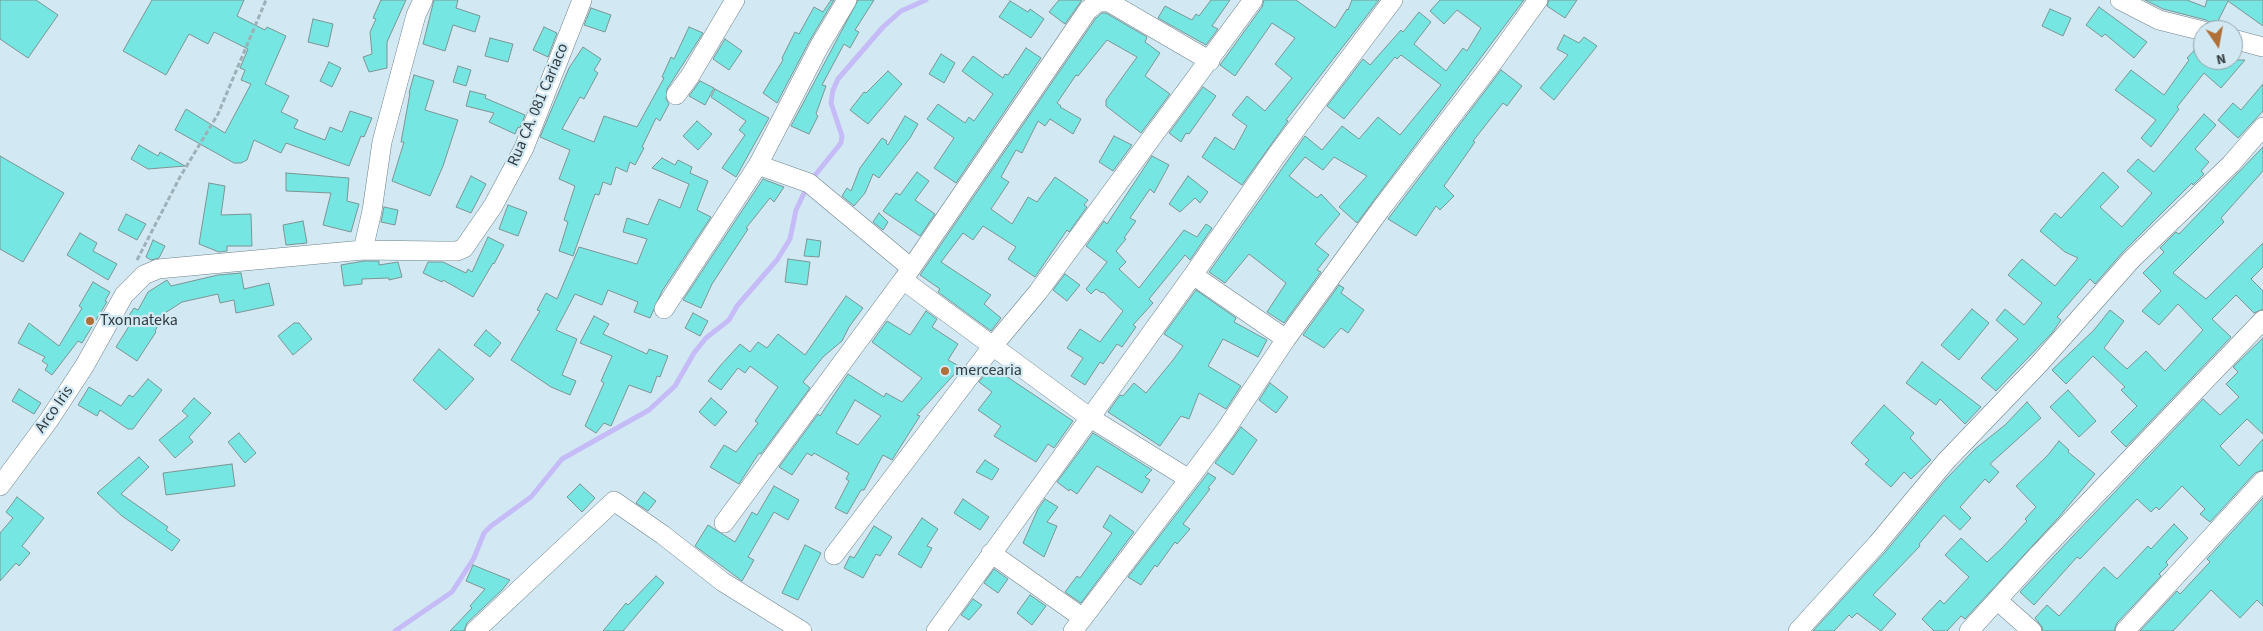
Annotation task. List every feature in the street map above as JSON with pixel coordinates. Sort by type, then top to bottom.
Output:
[{"type":"street","points":[[136,282],[144,275],[158,269],[363,250],[372,212],[382,142],[416,14],[423,0]]},
{"type":"street","name":"Rua CA. 081 Cariaco","points":[[363,250],[440,251],[464,248],[493,206],[524,148],[582,0]]},
{"type":"street","points":[[676,95],[690,76],[735,0]]},
{"type":"street","points":[[664,309],[758,165],[816,52],[847,0]]},
{"type":"street","points":[[834,555],[992,348],[1038,292],[1210,61],[1253,0]]},
{"type":"street","points":[[936,631],[1193,275],[1278,153],[1393,0]]},
{"type":"street","points":[[991,553],[1077,625],[1224,432],[1286,338],[1538,0]]},
{"type":"street","points":[[2120,0],[2159,20],[2193,28]]},
{"type":"street","points":[[724,523],[907,274],[1088,10],[1098,2],[1109,2],[1210,61]]},
{"type":"street","points":[[2243,42],[2263,47]]},
{"type":"street","points":[[1798,631],[1877,544],[1946,461],[2038,364],[2131,260],[2231,164],[2263,127]]},
{"type":"street","points":[[758,165],[809,184],[907,274],[992,348],[1089,417],[1189,479]]},
{"type":"street","points":[[1193,275],[1286,338]]},
{"type":"street","name":"Arco Iris","points":[[0,486],[86,366],[124,295],[136,282]]},
{"type":"street","points":[[1969,631],[2263,320]]},
{"type":"street","points":[[2125,631],[2263,481]]},
{"type":"street","points":[[475,631],[614,501],[663,535],[723,582],[802,631]]},
{"type":"street","points":[[1997,600],[2032,631]]},
{"type":"path","points":[[136,282],[134,266],[180,177],[218,114],[266,0]]},
{"type":"building","points":[[0,0],[36,0],[58,15],[28,58],[0,39]]},
{"type":"building","points":[[152,0],[244,0],[237,16],[265,30],[267,27],[286,36],[265,84],[289,96],[281,112],[298,120],[294,128],[325,140],[330,127],[342,132],[350,111],[372,118],[364,137],[361,136],[349,166],[286,143],[281,153],[254,140],[247,160],[241,163],[234,163],[175,130],[186,109],[225,133],[251,84],[241,80],[245,70],[240,68],[248,49],[214,32],[208,44],[189,34],[166,75],[123,51]]},
{"type":"building","points":[[381,0],[406,0],[387,42],[387,68],[369,72],[363,57],[372,54],[370,32],[376,19],[373,18]]},
{"type":"building","points":[[434,0],[458,0],[456,8],[480,16],[475,32],[453,25],[445,51],[423,44]]},
{"type":"building","points":[[831,0],[834,0],[810,40],[777,103],[763,93],[783,60],[782,58],[795,32],[799,34],[814,7],[823,12]]},
{"type":"building","points":[[858,0],[874,0],[855,30],[859,32],[850,48],[844,44],[822,85],[826,86],[816,114],[818,116],[809,134],[791,126]]},
{"type":"building","points":[[1059,0],[1082,0],[1065,24],[1049,12]]},
{"type":"building","points":[[1211,0],[1230,0],[1212,26],[1218,29],[1206,45],[1158,18],[1165,6],[1192,20],[1196,14],[1199,16]]},
{"type":"building","points":[[1264,0],[1296,0],[1335,28],[1348,10],[1352,0],[1379,0],[1286,120],[1288,121],[1242,185],[1202,157],[1215,137],[1234,150],[1247,126],[1232,115],[1247,96],[1265,111],[1292,78],[1275,64],[1295,38],[1272,23],[1235,76],[1220,65],[1262,7]]},
{"type":"building","points":[[1440,0],[1524,0],[1357,223],[1339,207],[1367,176],[1334,157],[1323,170],[1305,157],[1289,176],[1317,198],[1321,194],[1340,214],[1315,244],[1329,255],[1317,270],[1321,272],[1284,323],[1267,312],[1286,283],[1249,254],[1225,283],[1209,272],[1305,136],[1322,150],[1342,126],[1359,139],[1378,117],[1400,135],[1441,85],[1401,55],[1397,59],[1395,57],[1344,119],[1327,106],[1363,59],[1370,65],[1401,30],[1403,32],[1419,12],[1431,22],[1414,44],[1446,71],[1463,48],[1467,51],[1481,28],[1457,10],[1444,24],[1430,11]]},
{"type":"building","points":[[1549,0],[1577,0],[1565,18],[1547,6]]},
{"type":"building","points":[[2145,0],[2187,0],[2205,7],[2207,0],[2263,0],[2263,26],[2228,1],[2218,20],[2206,20],[2163,9]]},
{"type":"building","points":[[1010,1],[1028,12],[1030,9],[1044,19],[1031,38],[999,17]]},
{"type":"building","points":[[2099,7],[2147,42],[2134,58],[2105,34],[2102,37],[2086,25]]},
{"type":"building","points":[[591,8],[611,15],[605,32],[584,25]]},
{"type":"building","points":[[2050,9],[2071,18],[2063,36],[2042,26]]},
{"type":"building","points":[[1102,13],[1106,13],[1147,37],[1145,42],[1160,53],[1145,76],[1170,94],[1141,133],[1106,106],[1106,100],[1137,57],[1107,40],[1078,76],[1076,75],[1057,103],[1060,107],[1081,119],[1073,134],[1050,119],[1045,126],[1038,121],[1022,153],[1016,150],[1001,177],[1009,182],[991,209],[1012,224],[1028,197],[1037,202],[1055,177],[1088,200],[1084,205],[1087,207],[1069,232],[1067,230],[1035,277],[1008,259],[1016,247],[983,226],[973,240],[963,233],[941,262],[991,295],[984,304],[1001,318],[991,331],[938,292],[940,289],[920,275],[1096,18]]},
{"type":"building","points":[[313,19],[333,24],[328,47],[308,42]]},
{"type":"building","points":[[544,27],[557,33],[548,57],[533,50]]},
{"type":"building","points":[[689,27],[703,33],[667,89],[666,99],[669,104],[660,121],[656,118],[635,165],[630,162],[627,172],[616,167],[611,185],[603,182],[599,195],[595,194],[573,256],[559,251],[568,222],[564,220],[575,186],[559,179],[570,150],[540,137],[569,68],[583,47],[601,59],[594,70],[598,73],[584,99],[580,97],[562,129],[594,142],[604,116],[637,127],[664,78],[662,77],[671,57],[674,59]]},
{"type":"building","points":[[1564,35],[1579,43],[1584,37],[1597,46],[1554,100],[1540,88],[1568,55],[1557,49]]},
{"type":"building","points":[[490,38],[513,44],[508,62],[485,56]]},
{"type":"building","points":[[725,39],[742,51],[729,70],[713,59]]},
{"type":"building","points":[[1026,48],[1041,58],[956,183],[934,168],[954,138],[927,119],[938,104],[965,123],[969,117],[974,121],[993,94],[962,71],[973,56],[1003,78],[1005,74],[1008,75]]},
{"type":"building","points":[[2193,52],[2193,70],[2236,70],[2221,88],[2204,73],[2177,107],[2179,109],[2151,147],[2141,138],[2156,120],[2115,90],[2131,70],[2164,95],[2189,60],[2187,58]]},
{"type":"building","points":[[941,54],[955,63],[944,83],[929,74]]},
{"type":"building","points":[[329,62],[341,68],[332,87],[320,81]]},
{"type":"building","points":[[458,66],[471,70],[466,86],[453,82]]},
{"type":"building","points":[[1501,70],[1522,86],[1507,106],[1503,103],[1473,141],[1475,142],[1444,186],[1454,196],[1440,210],[1436,206],[1416,236],[1388,219]]},
{"type":"building","points":[[888,71],[902,84],[868,124],[850,110],[864,92],[866,93]]},
{"type":"building","points":[[414,75],[434,81],[425,110],[458,120],[443,166],[430,196],[392,181],[404,142],[401,142]]},
{"type":"building","points":[[700,81],[714,88],[705,105],[689,96]]},
{"type":"building","points":[[2263,84],[2263,111],[2238,138],[2218,120],[2233,103],[2241,110]]},
{"type":"building","points":[[1203,87],[1216,96],[1189,134],[1186,133],[1181,142],[1169,133]]},
{"type":"building","points":[[715,89],[769,118],[736,177],[722,168],[745,135],[739,130],[746,121],[711,97]]},
{"type":"building","points":[[470,91],[486,95],[485,98],[525,115],[520,128],[518,127],[515,134],[489,122],[494,113],[466,106]]},
{"type":"building","points":[[2204,114],[2216,125],[2195,149],[2209,162],[2201,171],[2204,174],[2193,185],[2192,183],[2123,252],[2095,284],[2090,279],[2057,317],[2061,320],[2052,333],[1996,391],[1981,378],[2018,339],[1996,320],[2005,309],[2024,325],[2042,303],[2008,275],[2022,259],[2055,286],[2078,258],[2065,252],[2040,231],[2055,213],[2061,218],[2103,172],[2119,187],[2100,207],[2122,227],[2152,193],[2127,171],[2138,159],[2154,172]]},
{"type":"building","points":[[905,116],[918,124],[910,138],[879,178],[873,174],[865,193],[854,206],[842,196],[847,188],[851,191],[860,168],[882,138],[887,141],[888,145]]},
{"type":"building","points":[[697,121],[712,134],[698,150],[683,136]]},
{"type":"building","points":[[1114,136],[1132,145],[1113,171],[1099,162]]},
{"type":"building","points":[[139,145],[158,156],[160,152],[185,166],[148,169],[131,159]]},
{"type":"building","points":[[2263,147],[2263,171],[2221,218],[2224,222],[2173,273],[2206,299],[2263,243],[2263,267],[2251,279],[2263,291],[2263,309],[2254,313],[2236,295],[2212,319],[2231,337],[2126,447],[2111,432],[2137,406],[2121,390],[2125,387],[2093,356],[2066,384],[2052,370],[2094,330],[2110,310],[2124,321],[2104,348],[2127,369],[2146,351],[2165,371],[2203,330],[2178,304],[2159,325],[2142,311],[2161,291],[2143,273],[2164,252],[2160,248],[2176,232],[2179,234]]},
{"type":"building","points":[[0,156],[64,193],[23,262],[0,249]]},
{"type":"building","points":[[1152,156],[1169,165],[1154,193],[1150,189],[1130,218],[1136,221],[1124,238],[1126,239],[1116,251],[1126,262],[1119,269],[1139,288],[1184,230],[1197,237],[1206,224],[1212,228],[1190,260],[1185,255],[1149,299],[1153,303],[1133,325],[1136,327],[1122,347],[1117,344],[1103,364],[1100,362],[1085,385],[1071,376],[1083,358],[1067,348],[1080,329],[1100,342],[1123,311],[1103,292],[1096,289],[1091,294],[1086,289],[1107,262],[1086,246],[1104,221],[1107,224]]},
{"type":"building","points":[[662,158],[675,165],[678,160],[692,167],[690,173],[708,181],[697,210],[711,217],[662,291],[650,318],[634,312],[638,302],[608,290],[602,305],[575,294],[556,330],[577,339],[562,375],[576,381],[570,395],[551,387],[511,360],[540,311],[537,310],[546,293],[557,299],[579,247],[637,264],[647,239],[623,232],[627,218],[648,225],[659,199],[680,208],[689,184],[652,168]]},
{"type":"building","points":[[917,172],[929,181],[915,200],[935,214],[920,236],[883,211],[896,193],[900,195]]},
{"type":"building","points":[[286,173],[349,178],[347,201],[359,204],[351,232],[323,225],[331,193],[286,191]]},
{"type":"building","points":[[471,176],[486,184],[471,213],[456,207]]},
{"type":"building","points":[[1188,176],[1208,192],[1200,203],[1195,198],[1180,212],[1169,204]]},
{"type":"building","points":[[763,179],[784,187],[774,202],[770,198],[746,228],[748,229],[712,284],[701,308],[683,300]]},
{"type":"building","points":[[209,183],[225,186],[221,215],[251,214],[252,246],[227,246],[227,251],[219,252],[199,244]]},
{"type":"building","points":[[508,205],[527,212],[518,236],[499,229]]},
{"type":"building","points":[[384,207],[398,210],[395,225],[381,222]]},
{"type":"building","points":[[879,213],[888,222],[883,230],[873,222]]},
{"type":"building","points":[[126,214],[146,224],[137,240],[118,230]]},
{"type":"building","points":[[303,221],[307,243],[286,245],[283,225]]},
{"type":"building","points":[[80,233],[97,243],[93,251],[117,264],[108,280],[67,255]]},
{"type":"building","points":[[488,237],[504,245],[473,297],[443,280],[442,282],[423,273],[428,262],[443,262],[466,273],[468,269],[472,272]]},
{"type":"building","points":[[807,239],[821,241],[819,257],[804,256]]},
{"type":"building","points":[[153,240],[165,246],[159,258],[151,260],[146,257]]},
{"type":"building","points":[[788,259],[810,262],[807,285],[785,282]]},
{"type":"building","points":[[364,261],[379,261],[379,265],[398,262],[402,277],[389,280],[389,278],[362,279],[362,284],[344,286],[341,265]]},
{"type":"building","points":[[241,273],[244,289],[269,283],[274,305],[236,313],[234,300],[220,303],[218,294],[182,302],[165,313],[156,332],[137,361],[116,347],[131,323],[126,320],[134,308],[138,310],[148,292],[167,280],[171,286],[218,275]]},
{"type":"building","points":[[1065,274],[1080,285],[1067,301],[1053,290]]},
{"type":"building","points":[[93,282],[110,292],[105,301],[107,302],[82,343],[78,341],[52,375],[45,370],[48,365],[42,361],[45,357],[18,343],[29,323],[59,346],[82,308],[79,306]]},
{"type":"building","points":[[1339,285],[1344,288],[1341,293],[1364,310],[1348,333],[1341,328],[1324,348],[1303,335]]},
{"type":"building","points":[[1196,290],[1236,318],[1234,322],[1267,340],[1258,357],[1223,339],[1208,366],[1241,386],[1226,409],[1199,393],[1189,419],[1181,416],[1160,446],[1108,412],[1120,395],[1123,396],[1134,383],[1146,393],[1173,360],[1183,346],[1164,334]]},
{"type":"building","points":[[846,296],[863,308],[849,327],[842,341],[823,357],[803,382],[810,388],[761,454],[759,453],[739,484],[710,467],[724,445],[736,452],[758,423],[755,421],[778,387],[750,366],[745,373],[738,368],[721,390],[708,381],[740,344],[750,352],[758,342],[767,348],[778,334],[805,355]]},
{"type":"building","points":[[1972,309],[1989,323],[1959,360],[1941,345]]},
{"type":"building","points":[[926,311],[937,319],[932,327],[958,344],[948,360],[961,367],[917,415],[920,416],[892,460],[883,455],[864,490],[861,490],[847,514],[835,508],[849,481],[846,479],[849,473],[814,453],[812,456],[807,453],[792,475],[779,467],[818,414],[820,416],[848,374],[884,397],[886,393],[902,402],[922,378],[872,342],[887,321],[910,335]],"holes":[[[855,400],[881,416],[858,445],[836,433]]]},
{"type":"building","points":[[693,313],[708,321],[700,336],[685,328]]},
{"type":"building","points":[[594,316],[609,324],[603,334],[647,354],[649,349],[668,356],[660,377],[657,376],[651,393],[629,385],[611,426],[604,423],[596,433],[585,426],[604,383],[601,381],[612,356],[580,343]]},
{"type":"building","points":[[294,323],[299,323],[312,339],[293,355],[278,336]]},
{"type":"building","points":[[486,330],[501,343],[490,357],[474,345]]},
{"type":"building","points":[[2263,338],[2263,434],[2247,419],[2220,446],[2239,466],[2263,439],[2263,470],[2255,473],[2210,522],[2200,514],[2205,509],[2182,486],[2159,510],[2156,507],[2151,512],[2137,499],[2080,559],[2077,557],[2034,605],[2020,592],[2203,399],[2220,415],[2239,397],[2226,384],[2238,372],[2233,367]]},
{"type":"building","points":[[439,349],[474,379],[446,410],[413,380]]},
{"type":"building","points":[[1922,362],[1981,407],[1965,424],[1940,399],[1936,405],[1906,383]]},
{"type":"building","points":[[991,366],[1073,421],[1054,448],[1048,444],[1036,462],[994,436],[1001,426],[978,410],[992,392],[979,382]]},
{"type":"building","points":[[148,379],[162,390],[133,429],[128,429],[100,410],[97,416],[78,405],[89,387],[121,406],[129,395],[133,397]]},
{"type":"building","points":[[1270,383],[1288,397],[1276,413],[1259,400]]},
{"type":"building","points":[[19,389],[41,403],[34,414],[12,401]]},
{"type":"building","points":[[2068,390],[2096,421],[2079,437],[2050,407]]},
{"type":"building","points":[[194,398],[211,413],[189,437],[193,442],[175,458],[159,440],[188,416],[182,411]]},
{"type":"building","points":[[711,398],[727,412],[715,426],[699,412]]},
{"type":"building","points":[[2027,402],[2041,418],[1990,464],[1999,472],[1989,483],[1985,479],[1960,507],[1971,518],[1960,530],[1944,515],[1919,544],[1920,546],[1873,595],[1896,614],[1881,631],[1857,613],[1852,618],[1849,615],[1834,631],[1813,631],[1886,551],[1946,479],[1975,449],[2005,425]]},
{"type":"building","points":[[1884,405],[1914,433],[1910,438],[1931,460],[1911,479],[1904,472],[1891,487],[1865,464],[1869,460],[1851,443]]},
{"type":"building","points":[[1241,427],[1257,440],[1233,475],[1215,463]]},
{"type":"building","points":[[239,433],[256,453],[245,463],[228,442]]},
{"type":"building","points":[[1093,433],[1152,470],[1145,477],[1150,480],[1142,493],[1097,466],[1077,494],[1070,489],[1069,491],[1057,482]]},
{"type":"building","points":[[2059,441],[2069,450],[2068,452],[2095,474],[2059,517],[1965,619],[1961,616],[1947,631],[1934,631],[1922,619],[1940,600],[1944,604],[1969,577],[1945,555],[1961,538],[1987,562],[2002,548],[2027,521],[2025,519],[2036,507],[2016,486],[2048,455]]},
{"type":"building","points":[[139,457],[149,467],[121,494],[168,527],[166,530],[180,540],[172,551],[122,516],[97,493]]},
{"type":"building","points":[[985,460],[999,469],[992,480],[976,472]]},
{"type":"building","points":[[232,464],[235,486],[166,495],[163,473]]},
{"type":"building","points":[[1208,473],[1216,478],[1208,488],[1210,489],[1183,524],[1190,529],[1177,544],[1175,542],[1141,585],[1128,577]]},
{"type":"building","points":[[580,484],[595,498],[582,512],[567,497]]},
{"type":"building","points":[[774,486],[799,500],[788,520],[774,512],[748,557],[754,560],[742,581],[695,546],[708,525],[735,542],[752,512],[757,515]]},
{"type":"building","points":[[644,492],[656,501],[648,511],[636,503]]},
{"type":"building","points":[[17,497],[44,518],[22,546],[30,553],[19,566],[16,563],[0,581],[0,533],[13,518],[6,512]]},
{"type":"building","points":[[2263,498],[2263,606],[2257,600],[2240,618],[2211,590],[2173,631],[2140,631],[2177,591],[2180,594],[2210,562],[2207,559]]},
{"type":"building","points":[[963,499],[989,517],[980,530],[954,513]]},
{"type":"building","points":[[1045,499],[1058,507],[1047,522],[1057,526],[1044,557],[1023,543],[1038,509]]},
{"type":"building","points":[[1110,515],[1134,532],[1081,603],[1065,592],[1077,576],[1080,578],[1112,533],[1103,527]]},
{"type":"building","points":[[922,518],[938,529],[927,546],[932,548],[921,568],[898,554]]},
{"type":"building","points":[[2174,524],[2188,538],[2166,562],[2168,565],[2159,574],[2161,576],[2117,623],[2114,631],[2043,631],[2035,618],[2047,605],[2059,616],[2104,567],[2117,579],[2148,546],[2151,549]]},
{"type":"building","points":[[874,526],[892,537],[880,556],[876,554],[863,578],[844,568],[850,556],[854,558]]},
{"type":"building","points":[[805,545],[821,553],[798,600],[782,593]]},
{"type":"building","points":[[473,565],[510,580],[467,623],[464,631],[450,631],[472,608],[470,606],[485,589],[466,581]]},
{"type":"building","points":[[994,569],[1008,579],[998,593],[984,583]]},
{"type":"building","points":[[656,576],[664,583],[623,631],[603,631],[626,603],[628,605]]},
{"type":"building","points":[[1030,595],[1046,606],[1032,625],[1017,613]]},
{"type":"building","points":[[973,599],[982,605],[969,620],[961,615]]},
{"type":"waterway","points":[[812,179],[841,143],[842,136],[831,103],[833,90],[838,79],[883,27],[901,11],[926,0]]},
{"type":"waterway","points":[[395,631],[452,592],[474,558],[484,533],[531,497],[562,459],[649,410],[675,386],[694,353],[706,338],[729,320],[737,306],[777,260],[790,239],[796,210],[807,187]]},
{"type":"place","name":"Txonnateka","points":[[90,321]]},
{"type":"place","name":"mercearia","points":[[945,371]]}]
